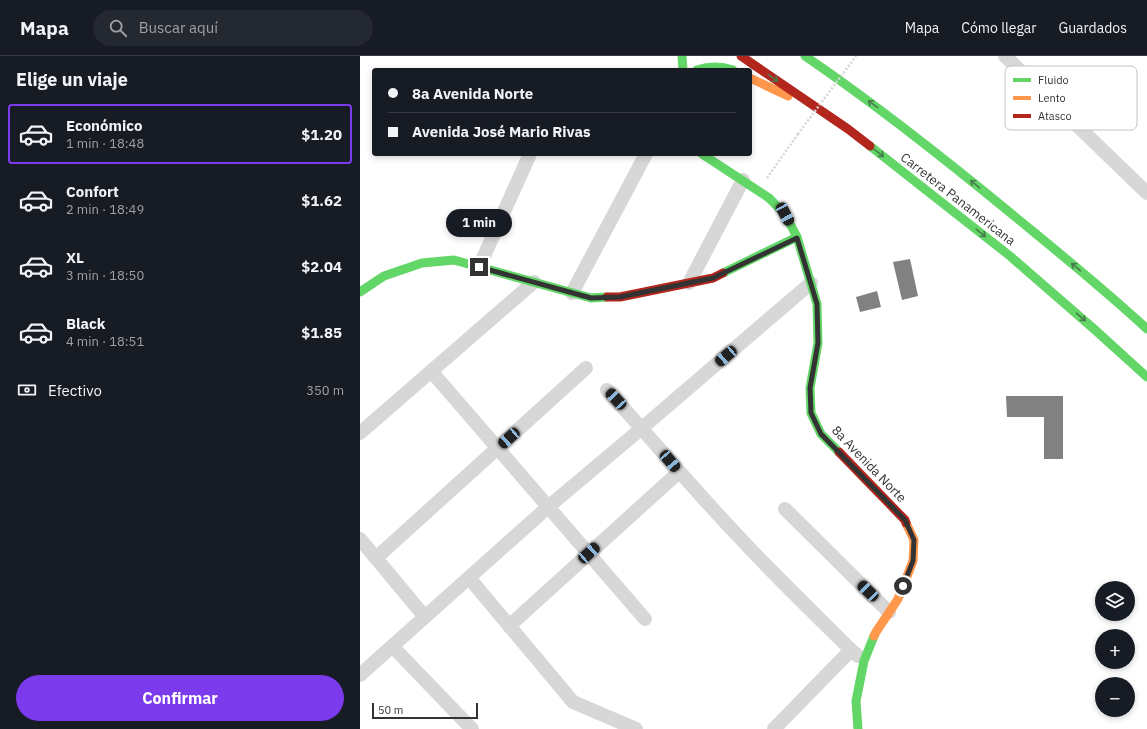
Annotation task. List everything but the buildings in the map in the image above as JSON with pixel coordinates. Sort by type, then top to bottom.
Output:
[{"type":"main road","points":[[682,56],[683,68]]},
{"type":"main road","name":"Carretera Panamericana","points":[[741,56],[834,119],[1010,256],[1097,326],[1147,376]]},
{"type":"main road","name":"Carretera Panamericana","points":[[805,56],[895,120],[952,164],[1115,304],[1147,329]]},
{"type":"main road","points":[[703,68],[715,66],[727,68]]},
{"type":"main road","points":[[752,79],[834,119]]},
{"type":"main road","name":"8a Avenida Norte","points":[[705,156],[769,198],[785,214],[797,238],[817,304],[818,343],[810,388],[811,413],[821,434],[905,520],[914,540],[913,561],[898,599],[876,632],[864,660],[856,701],[858,729]]},
{"type":"main road","points":[[360,292],[384,276],[422,263],[454,260],[591,298],[620,297],[713,278],[797,238]]},
{"type":"street","points":[[1006,56],[1016,66]]},
{"type":"street","points":[[1082,130],[1147,193]]},
{"type":"street","points":[[479,267],[529,156]]},
{"type":"street","points":[[572,293],[645,156]]},
{"type":"street","points":[[689,283],[743,180]]},
{"type":"street","points":[[360,433],[534,282]]},
{"type":"street","points":[[360,676],[425,617],[470,579],[548,507],[811,283]]},
{"type":"street","points":[[376,558],[586,368]]},
{"type":"street","points":[[432,371],[645,618]]},
{"type":"street","points":[[606,390],[642,428],[679,472],[740,539],[851,650],[864,660]]},
{"type":"street","points":[[509,626],[679,472]]},
{"type":"street","points":[[785,509],[889,612]]},
{"type":"street","points":[[360,539],[425,617]]},
{"type":"street","points":[[470,579],[573,702],[636,729]]},
{"type":"street","points":[[393,647],[472,729]]},
{"type":"street","points":[[774,729],[851,650]]},
{"type":"path","points":[[758,191],[856,56]]},
{"type":"traffic: fast","points":[[682,56],[683,68]]},
{"type":"traffic: fast","points":[[805,56],[885,113],[962,173],[1081,271],[1147,329]]},
{"type":"traffic: fast","points":[[706,68],[724,68]]},
{"type":"traffic: fast","points":[[870,146],[1010,256],[1147,377]]},
{"type":"traffic: fast","points":[[705,156],[769,198],[785,214],[797,237],[817,304],[818,343],[810,388],[811,413],[821,434],[839,452]]},
{"type":"traffic: fast","points":[[723,273],[797,237]]},
{"type":"traffic: fast","points":[[360,292],[384,276],[422,263],[454,260],[591,298],[607,297]]},
{"type":"traffic: fast","points":[[858,729],[856,701],[864,661],[874,636]]},
{"type":"traffic: slow","points":[[752,79],[788,96]]},
{"type":"traffic: slow","points":[[874,636],[898,599],[913,561],[914,540],[906,523]]},
{"type":"traffic: jam","points":[[741,56],[848,129],[870,146]]},
{"type":"traffic: jam","points":[[607,297],[620,297],[713,278],[723,273]]},
{"type":"traffic: jam","points":[[839,452],[905,520],[906,523]]},
{"type":"route","points":[[479,267],[591,298],[620,297],[713,278],[797,238],[817,304],[818,343],[810,388],[811,413],[821,434],[905,520],[914,540],[913,561],[903,586]]}]
